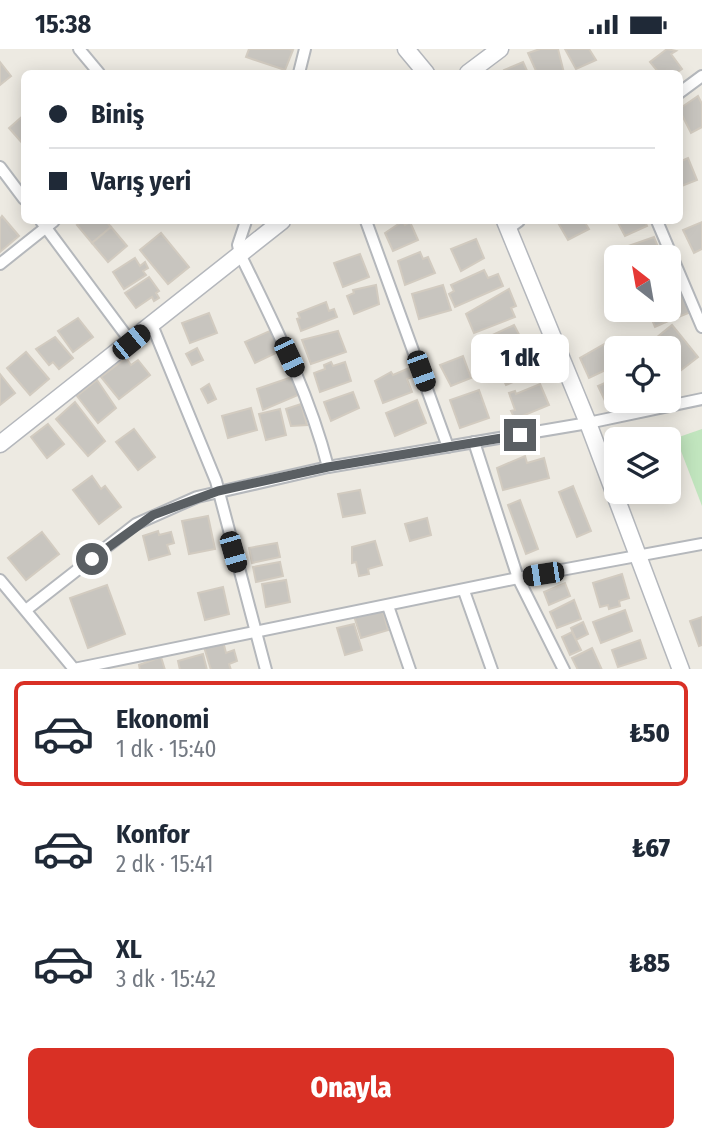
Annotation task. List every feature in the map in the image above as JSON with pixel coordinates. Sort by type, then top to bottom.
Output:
[{"type":"street","points":[[79,49],[96,70]]},
{"type":"street","points":[[300,70],[306,49]]},
{"type":"street","points":[[406,49],[424,70]]},
{"type":"street","points":[[472,70],[500,49]]},
{"type":"street","points":[[683,90],[702,76]]},
{"type":"street","points":[[0,167],[21,195]]},
{"type":"street","points":[[0,264],[46,224]]},
{"type":"street","points":[[48,224],[131,342]]},
{"type":"street","points":[[245,224],[238,245],[240,254],[299,378],[317,424],[328,467]]},
{"type":"street","points":[[0,444],[278,224]]},
{"type":"street","points":[[367,224],[448,447]]},
{"type":"street","points":[[511,224],[681,669]]},
{"type":"street","points":[[658,224],[702,327]]},
{"type":"street","points":[[152,325],[218,491],[266,669]]},
{"type":"street","points":[[26,610],[136,524],[218,491],[328,467],[588,423],[702,399]]},
{"type":"street","points":[[474,442],[518,578],[564,669]]},
{"type":"street","points":[[0,580],[74,669],[116,666],[256,632],[518,578],[640,558],[702,544]]},
{"type":"street","points":[[464,591],[492,669]]},
{"type":"street","points":[[388,606],[410,669]]},
{"type":"green space","points":[[702,429],[702,506],[681,451],[681,436]]},
{"type":"building","points":[[249,49],[293,50],[285,70],[246,57]]},
{"type":"building","points":[[540,49],[558,49],[563,70],[536,70],[528,53]]},
{"type":"building","points":[[565,49],[589,49],[596,60],[576,69]]},
{"type":"building","points":[[667,49],[676,51],[671,54],[682,69],[657,70],[650,62]]},
{"type":"building","points":[[0,62],[11,76],[0,85]]},
{"type":"building","points":[[523,62],[527,70],[504,70]]},
{"type":"building","points":[[698,96],[702,104],[702,127],[691,133],[683,117],[683,106]]},
{"type":"building","points":[[21,118],[21,142],[9,128]]},
{"type":"building","points":[[688,158],[697,180],[683,185],[683,160]]},
{"type":"building","points":[[2,216],[19,236],[0,252],[0,219]]},
{"type":"building","points":[[702,222],[702,249],[694,253],[683,230]]},
{"type":"building","points":[[108,224],[111,227],[92,243],[77,225]]},
{"type":"building","points":[[398,224],[411,224],[418,240],[393,251],[385,233]]},
{"type":"building","points":[[559,224],[586,224],[589,229],[568,240]]},
{"type":"building","points":[[619,224],[646,224],[647,226],[625,236]]},
{"type":"building","points":[[111,227],[127,246],[108,262],[92,243]]},
{"type":"building","points":[[161,233],[189,267],[168,284],[140,250]]},
{"type":"building","points":[[654,237],[657,245],[631,245]]},
{"type":"building","points":[[476,239],[484,258],[461,271],[451,249]]},
{"type":"building","points":[[420,252],[423,259],[428,257],[435,273],[405,285],[398,261]]},
{"type":"building","points":[[360,254],[369,277],[343,287],[334,263]]},
{"type":"building","points":[[135,258],[140,266],[145,262],[148,268],[143,271],[146,275],[124,289],[113,272]]},
{"type":"building","points":[[484,270],[488,278],[498,274],[503,286],[455,307],[449,294],[454,291],[451,285]]},
{"type":"building","points":[[149,277],[159,291],[156,293],[159,298],[154,301],[152,297],[136,308],[125,293]]},
{"type":"building","points":[[376,285],[379,304],[354,314],[347,296],[354,293],[353,290]]},
{"type":"building","points":[[443,285],[451,310],[419,319],[412,294]]},
{"type":"building","points":[[509,289],[516,306],[511,308],[515,317],[474,333],[466,314]]},
{"type":"building","points":[[681,291],[691,312],[681,316]]},
{"type":"building","points":[[326,302],[329,311],[334,309],[337,317],[301,331],[298,313]]},
{"type":"building","points":[[209,313],[217,333],[190,343],[182,323]]},
{"type":"building","points":[[78,318],[93,337],[73,352],[58,331]]},
{"type":"building","points":[[653,322],[666,322],[655,327]]},
{"type":"building","points":[[514,325],[524,344],[496,358],[486,338]]},
{"type":"building","points":[[672,325],[681,336],[659,336]]},
{"type":"building","points":[[272,330],[282,350],[255,363],[245,342]]},
{"type":"building","points":[[338,331],[346,352],[311,364],[302,340]]},
{"type":"building","points":[[681,336],[698,357],[681,370]]},
{"type":"building","points":[[55,337],[73,358],[59,369],[53,362],[49,365],[36,349]]},
{"type":"building","points":[[604,344],[604,371],[589,378],[580,358]]},
{"type":"building","points":[[197,348],[203,360],[192,365],[186,354]]},
{"type":"building","points":[[26,352],[49,379],[30,395],[7,368]]},
{"type":"building","points":[[523,355],[532,374],[506,385],[497,366]]},
{"type":"building","points":[[463,356],[471,378],[451,386],[440,365]]},
{"type":"building","points":[[126,358],[131,365],[138,360],[150,375],[119,399],[101,377]]},
{"type":"building","points":[[331,362],[333,366],[345,362],[351,381],[320,392],[314,373],[325,369],[324,365]]},
{"type":"building","points":[[409,368],[412,377],[407,379],[412,392],[383,403],[375,381],[391,372],[393,375]]},
{"type":"building","points":[[0,374],[15,393],[0,405]]},
{"type":"building","points":[[292,377],[298,395],[263,410],[257,389]]},
{"type":"building","points":[[97,380],[116,408],[98,423],[77,396]]},
{"type":"building","points":[[604,383],[604,399],[598,386]]},
{"type":"building","points":[[209,384],[216,399],[208,403],[201,389]]},
{"type":"building","points":[[540,384],[549,405],[515,419],[509,393],[515,391],[516,394]]},
{"type":"building","points":[[479,390],[489,418],[460,428],[450,400]]},
{"type":"building","points":[[353,392],[359,408],[331,421],[324,402]]},
{"type":"building","points":[[417,400],[426,423],[395,436],[386,413]]},
{"type":"building","points":[[75,402],[105,441],[88,456],[56,419]]},
{"type":"building","points":[[301,404],[307,425],[291,426],[286,409]]},
{"type":"building","points":[[251,408],[257,430],[228,438],[222,416]]},
{"type":"building","points":[[280,409],[286,435],[266,440],[259,414]]},
{"type":"building","points":[[48,424],[64,444],[47,458],[31,437]]},
{"type":"building","points":[[134,429],[155,457],[138,470],[116,442]]},
{"type":"building","points":[[525,456],[527,463],[544,458],[549,478],[503,490],[497,468]]},
{"type":"building","points":[[92,476],[101,489],[105,486],[121,507],[99,524],[73,490]]},
{"type":"building","points":[[573,486],[591,531],[577,537],[559,492]]},
{"type":"building","points":[[360,490],[365,513],[343,517],[338,494]]},
{"type":"building","points":[[520,500],[538,549],[526,554],[508,505]]},
{"type":"building","points":[[208,516],[215,549],[189,554],[182,521]]},
{"type":"building","points":[[427,518],[431,535],[410,541],[405,524]]},
{"type":"building","points":[[158,531],[159,535],[171,532],[174,543],[167,545],[170,554],[149,560],[143,536]]},
{"type":"building","points":[[42,532],[59,554],[26,580],[8,558]]},
{"type":"building","points":[[375,541],[382,565],[368,569],[369,574],[359,576],[356,562],[352,563],[352,547]]},
{"type":"building","points":[[277,543],[280,557],[252,563],[249,548]]},
{"type":"building","points":[[280,562],[283,576],[256,582],[253,567]]},
{"type":"building","points":[[622,574],[629,598],[619,601],[620,606],[609,609],[608,605],[600,607],[593,583]]},
{"type":"building","points":[[286,580],[290,602],[266,607],[262,584]]},
{"type":"building","points":[[565,583],[570,596],[549,605],[544,592]]},
{"type":"building","points":[[107,585],[125,634],[88,648],[70,598]]},
{"type":"building","points":[[223,587],[229,614],[205,620],[198,593]]},
{"type":"building","points":[[574,600],[581,619],[557,628],[550,612]]},
{"type":"building","points":[[382,608],[388,630],[361,638],[354,616]]},
{"type":"building","points":[[625,610],[632,631],[601,643],[593,622]]},
{"type":"building","points":[[702,617],[702,645],[699,646],[690,621]]},
{"type":"building","points":[[583,622],[588,634],[576,640],[571,628]]},
{"type":"building","points":[[354,624],[362,650],[345,655],[337,628]]},
{"type":"building","points":[[572,632],[581,650],[570,655],[562,637]]},
{"type":"building","points":[[640,640],[646,658],[618,667],[612,650]]},
{"type":"building","points":[[223,641],[226,653],[234,650],[237,661],[229,664],[231,669],[211,669],[204,647]]},
{"type":"building","points":[[592,648],[602,669],[578,669],[572,658]]},
{"type":"building","points":[[203,654],[207,669],[180,669],[178,661]]},
{"type":"building","points":[[161,657],[165,669],[140,669],[139,665]]},
{"type":"route","points":[[92,559],[136,524],[197,497],[328,467],[520,435]]}]
